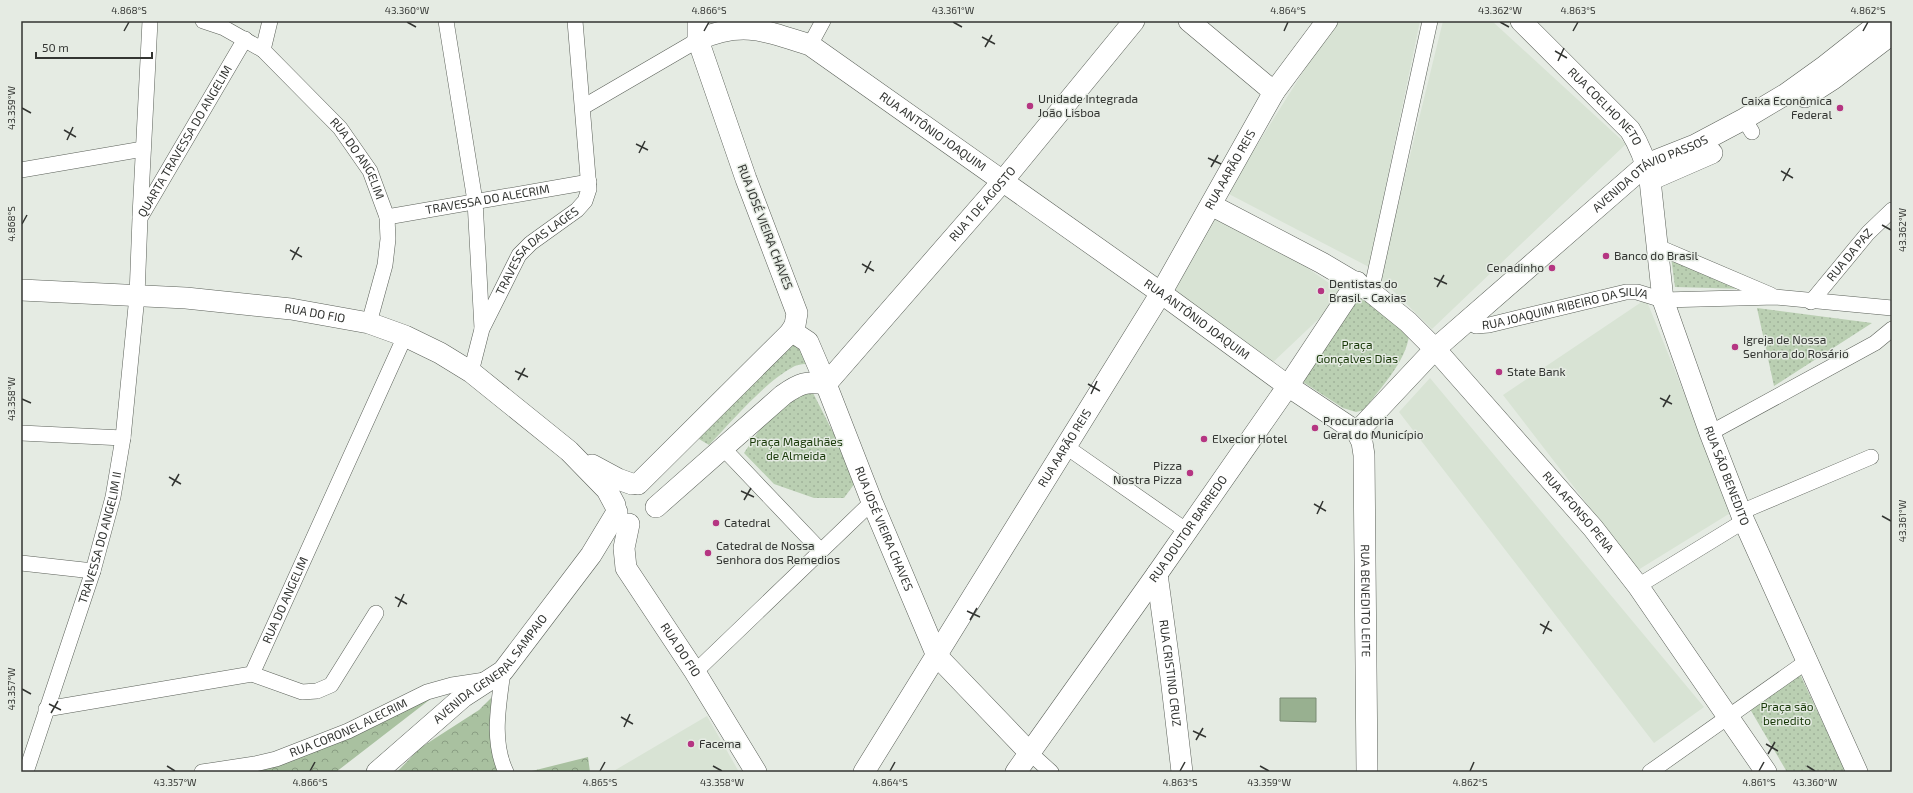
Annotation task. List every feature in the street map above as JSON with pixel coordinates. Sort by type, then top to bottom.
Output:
[{"type":"main road","name":"RUA 1 DE AGOSTO","points":[[826,384],[1002,182],[1134,21]]},
{"type":"main road","points":[[1189,21],[1274,92]]},
{"type":"main road","name":"RUA AARÃO REIS","points":[[864,772],[1161,293],[1274,92],[1327,21]]},
{"type":"main road","name":"RUA COELHO NETO","points":[[1521,21],[1630,130],[1648,172]]},
{"type":"main road","name":"AVENIDA OTÁVIO PASSOS","points":[[1748,125],[1882,21]]},
{"type":"main road","name":"RUA ANTÔNIO JOAQUIM","points":[[698,31],[716,32],[735,29],[760,30],[810,45],[1161,293],[1288,386],[1357,432]]},
{"type":"main road","name":"RUA JOSÉ VIEIRA CHAVES","points":[[698,31],[746,179],[798,314],[795,325],[790,333],[796,334],[808,342],[872,502],[937,656],[1029,752]]},
{"type":"main road","name":"AVENIDA OTÁVIO PASSOS","points":[[1357,432],[1435,349],[1467,320],[1648,172],[1695,145],[1748,125],[1833,79],[1892,34]]},
{"type":"main road","name":"RUA SÃO BENEDITO","points":[[1648,172],[1663,300],[1710,433],[1743,517],[1806,662],[1857,772]]},
{"type":"main road","name":"RUA AFONSO PENA","points":[[1211,205],[1364,287],[1396,311],[1435,349],[1569,499],[1638,586],[1766,772]]},
{"type":"main road","name":"RUA DOUTOR BARREDO","points":[[1016,772],[1157,574],[1288,386],[1364,287]]},
{"type":"main road","name":"RUA DO FIO","points":[[21,290],[186,298],[291,309],[369,323],[405,336],[471,372],[569,451],[607,490],[622,516],[626,568],[695,672],[756,772]]},
{"type":"main road","points":[[635,484],[645,486],[654,495],[656,507],[654,514],[646,523],[639,525],[622,516],[620,492],[635,484],[790,333]]},
{"type":"main road","points":[[656,507],[770,406],[798,384],[811,382],[826,384]]},
{"type":"main road","name":"RUA BENEDITO LEITE","points":[[1357,432],[1362,442],[1364,455],[1367,772]]},
{"type":"main road","name":"RUA DO FIO","points":[[569,451],[606,473],[635,484]]},
{"type":"main road","name":"AVENIDA GENERAL SAMPAIO","points":[[377,772],[463,697],[499,674],[622,516]]},
{"type":"main road","name":"RUA CRISTINO CRUZ","points":[[1157,574],[1172,677],[1182,772]]},
{"type":"street","points":[[140,218],[142,149],[150,21]]},
{"type":"street","name":"RUA DO ANGELIM","points":[[203,21],[224,28],[263,50],[340,128],[356,148],[370,171],[387,217],[388,239],[385,265],[369,323]]},
{"type":"street","points":[[263,50],[270,21]]},
{"type":"street","points":[[446,21],[475,201],[482,329]]},
{"type":"street","name":"TRAVESSA DAS LAGES","points":[[471,372],[482,329],[519,255],[531,243],[577,210],[585,201],[589,182],[575,21]]},
{"type":"street","points":[[810,45],[823,21]]},
{"type":"street","points":[[1364,287],[1430,21]]},
{"type":"street","name":"RUA ANTÔNIO JOAQUIM","points":[[583,107],[698,31]]},
{"type":"street","name":"QUARTA TRAVESSA DO ANGELIM","points":[[137,296],[140,218],[245,39]]},
{"type":"street","points":[[21,170],[142,149]]},
{"type":"street","name":"TRAVESSA DO ALECRIM","points":[[387,217],[589,182]]},
{"type":"street","name":"RUA DA PAZ","points":[[1811,302],[1868,233],[1892,210]]},
{"type":"street","points":[[1656,246],[1776,297],[1811,302],[1892,308]]},
{"type":"street","name":"RUA JOAQUIM RIBEIRO DA SILVA","points":[[1467,320],[1476,326],[1489,325],[1626,292],[1637,292],[1663,300],[1776,297]]},
{"type":"street","name":"TRAVESSA DO ANGELIM II","points":[[26,772],[93,571],[113,497],[123,438],[137,296]]},
{"type":"street","points":[[1710,433],[1874,344],[1892,329]]},
{"type":"street","name":"RUA DO ANGELIM","points":[[252,674],[405,336]]},
{"type":"street","points":[[21,433],[123,438]]},
{"type":"street","points":[[1065,446],[1187,531]]},
{"type":"street","points":[[723,448],[820,550]]},
{"type":"street","points":[[1638,586],[1743,517],[1872,457]]},
{"type":"street","points":[[695,672],[820,550],[872,502]]},
{"type":"street","points":[[21,563],[93,571]]},
{"type":"street","points":[[46,709],[252,674],[302,692],[317,691],[331,685],[376,613]]},
{"type":"street","points":[[1650,772],[1727,716],[1806,662]]},
{"type":"street","points":[[499,674],[498,740],[501,759],[506,772]]},
{"type":"street","name":"RUA CORONEL ALECRIM","points":[[202,772],[255,764],[276,759],[348,731],[427,692],[499,674]]},
{"type":"street","points":[[1029,752],[1051,772]]},
{"type":"shaded area","points":[[1335,21],[1420,21],[1369,267],[1227,193]]},
{"type":"shaded area","points":[[1443,21],[1492,21],[1626,144],[1432,329],[1380,278]]},
{"type":"shaded area","points":[[1209,200],[1345,294],[1268,367],[1155,292]]},
{"type":"shaded area","points":[[1646,299],[1732,512],[1638,570],[1503,395]]},
{"type":"shaded area","points":[[1430,378],[1704,707],[1654,743],[1399,412]]},
{"type":"shaded area","points":[[1280,698],[1316,698],[1316,722],[1280,721]]},
{"type":"shaded area","name":"Facema","points":[[707,716],[739,772],[612,772]]},
{"type":"green space","points":[[1670,249],[1745,289],[1675,287]]},
{"type":"green space","name":"Praça Gonçalves Dias","points":[[1359,294],[1409,335],[1407,345],[1398,364],[1364,410],[1356,412],[1343,408],[1297,378]]},
{"type":"green space","points":[[1757,308],[1872,323],[1774,386]]},
{"type":"green space","points":[[792,336],[811,363],[795,366],[771,382],[709,445],[694,436]]},
{"type":"green space","name":"Praça Magalhães de Almeida","points":[[811,389],[838,442],[855,483],[844,498],[814,498],[774,484],[744,453],[768,417]]},
{"type":"green space","name":"Praça são benedito","points":[[1798,670],[1846,772],[1787,772],[1747,704]]},
{"type":"green space","points":[[437,694],[336,772],[220,772]]},
{"type":"green space","points":[[491,698],[506,772],[397,772],[420,748],[479,710]]},
{"type":"green space","points":[[588,757],[590,772],[528,772]]},
{"type":"place","name":"Unidade Integrada João Lisboa","points":[[1030,106]]},
{"type":"place","name":"Caixa Econômica Federal","points":[[1840,108]]},
{"type":"place","name":"Banco do Brasil","points":[[1606,256]]},
{"type":"place","name":"Cenadinho","points":[[1552,268]]},
{"type":"place","name":"Dentistas do Brasil - Caxias","points":[[1321,291]]},
{"type":"place","name":"Igreja de Nossa Senhora do Rosário","points":[[1735,347]]},
{"type":"place","name":"State Bank","points":[[1499,372]]},
{"type":"place","name":"Procuradoria Geral do Município","points":[[1315,428]]},
{"type":"place","name":"Elxecior Hotel","points":[[1204,439]]},
{"type":"place","name":"Pizza Nostra Pizza","points":[[1190,473]]},
{"type":"place","name":"Catedral","points":[[716,523]]},
{"type":"place","name":"Catedral de Nossa Senhora dos Remedios","points":[[708,553]]},
{"type":"place","name":"Facema","points":[[691,744]]}]
